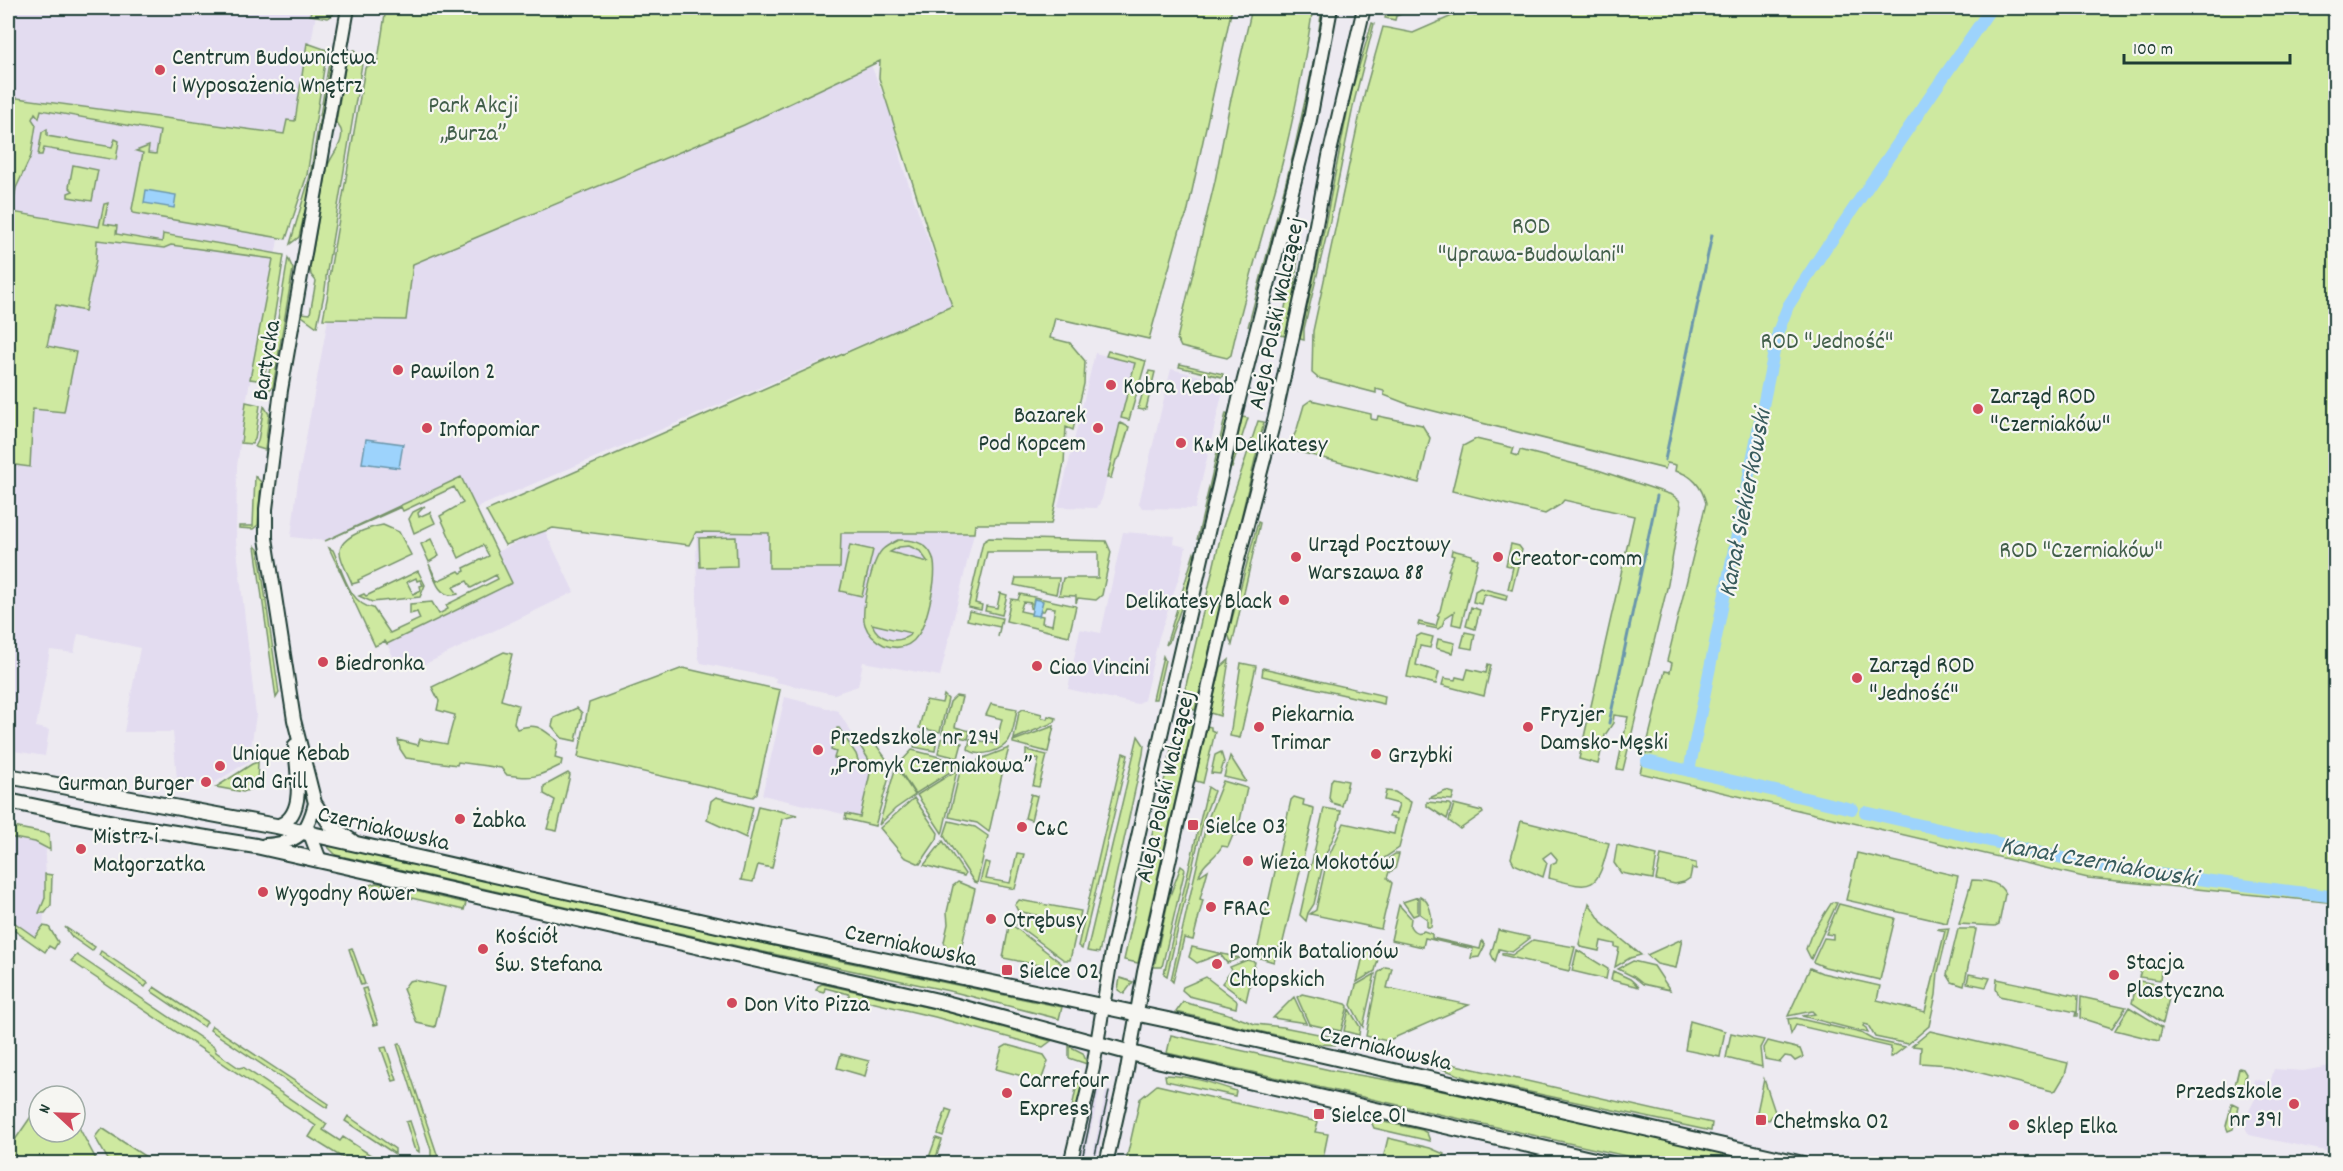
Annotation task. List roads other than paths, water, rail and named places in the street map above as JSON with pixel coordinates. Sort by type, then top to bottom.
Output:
[{"type":"main road","name":"Bartycka","points":[[348,8],[283,380],[266,509],[266,538],[294,720],[315,803],[330,825],[360,844]]},
{"type":"main road","name":"Aleja Polski Walczącej","points":[[1070,1164],[1097,1044],[1117,929],[1217,492],[1309,125],[1331,8]]},
{"type":"main road","name":"Aleja Polski Walczącej","points":[[1106,1164],[1130,1053],[1135,1013],[1234,575],[1275,417],[1308,267],[1331,145],[1364,8]]},
{"type":"main road","name":"Bartycka","points":[[294,720],[297,800],[306,830],[320,861]]},
{"type":"main road","name":"Czerniakowska","points":[[8,776],[306,830],[735,929],[1135,1013],[1803,1164]]},
{"type":"main road","points":[[276,826],[291,817],[297,800]]},
{"type":"main road","name":"Czerniakowska","points":[[8,801],[119,824],[256,846],[938,1001],[1130,1053],[1612,1164]]},
{"type":"main road","points":[[256,846],[289,842],[306,830],[315,803]]},
{"type":"water","points":[[146,190],[176,195],[174,208],[144,203]]},
{"type":"water","points":[[366,439],[403,444],[399,468],[362,463]]},
{"type":"water","points":[[1034,599],[1043,601],[1039,616],[1031,615]]},
{"type":"waterway","name":"Kanał Siekierkowski","points":[[1877,174],[1991,8]]},
{"type":"waterway","name":"Kanał Siekierkowski","points":[[1830,243],[1876,175]]},
{"type":"waterway","points":[[1665,460],[1712,235]]},
{"type":"waterway","name":"Kanał Siekierkowski","points":[[1689,771],[1778,332],[1788,306],[1827,246]]},
{"type":"waterway","points":[[1609,723],[1657,496]]},
{"type":"waterway","name":"Kanał Czerniakowski","points":[[1647,761],[1852,809]]},
{"type":"waterway","name":"Kanał Czerniakowski","points":[[1865,812],[2097,866],[2336,897]]},
{"type":"tram line","points":[[1081,1164],[1097,1089]]},
{"type":"tram line","points":[[1093,1164],[1109,1092]]},
{"type":"place","name":"Centrum Budownictwa i Wyposażenia Wnętrz","points":[[160,70]]},
{"type":"place","name":"Pawilon 2","points":[[398,370]]},
{"type":"place","name":"Kobra Kebab","points":[[1111,385]]},
{"type":"place","name":"Zarząd ROD \"Czerniaków\"","points":[[1978,409]]},
{"type":"place","name":"Infopomiar","points":[[427,428]]},
{"type":"place","name":"Bazarek Pod Kopcem","points":[[1098,428]]},
{"type":"place","name":"K&M Delikatesy","points":[[1181,443]]},
{"type":"place","name":"Urząd Pocztowy Warszawa 88","points":[[1296,557]]},
{"type":"place","name":"Creator-comm","points":[[1498,557]]},
{"type":"place","name":"Delikatesy Black","points":[[1284,600]]},
{"type":"place","name":"Biedronka","points":[[323,662]]},
{"type":"place","name":"Ciao Vincini","points":[[1037,666]]},
{"type":"place","name":"Zarząd ROD \"Jedność\"","points":[[1857,678]]},
{"type":"place","name":"Piekarnia Trimar","points":[[1259,727]]},
{"type":"place","name":"Fryzjer Damsko-Męski","points":[[1528,727]]},
{"type":"place","name":"Przedszkole nr 294 „Promyk Czerniakowa”","points":[[818,750]]},
{"type":"place","name":"Grzybki","points":[[1376,754]]},
{"type":"place","name":"Unique Kebab and Grill","points":[[220,766]]},
{"type":"place","name":"Gurman Burger","points":[[206,782]]},
{"type":"place","name":"Żabka","points":[[460,819]]},
{"type":"place","name":"Sielce 03","points":[[1193,825]]},
{"type":"place","name":"C&C","points":[[1022,827]]},
{"type":"place","name":"Mistrz i Małgorzatka","points":[[81,849]]},
{"type":"place","name":"Wieża Mokotów","points":[[1248,861]]},
{"type":"place","name":"Wygodny Rower","points":[[263,892]]},
{"type":"place","name":"FRAC","points":[[1211,907]]},
{"type":"place","name":"Otrębusy","points":[[991,919]]},
{"type":"place","name":"Kościół Św. Stefana","points":[[483,949]]},
{"type":"place","name":"Pomnik Batalionów Chłopskich","points":[[1217,964]]},
{"type":"place","name":"Sielce 02","points":[[1007,970]]},
{"type":"place","name":"Stacja Plastyczna","points":[[2114,975]]},
{"type":"place","name":"Don Vito Pizza","points":[[732,1003]]},
{"type":"place","name":"Carrefour Express","points":[[1007,1093]]},
{"type":"place","name":"Przedszkole nr 391","points":[[2294,1104]]},
{"type":"place","name":"Sielce 01","points":[[1319,1114]]},
{"type":"place","name":"Chełmska 02","points":[[1761,1120]]},
{"type":"place","name":"Sklep Elka","points":[[2014,1125]]},
{"type":"park label","name":"Park Akcji „Burza”","points":[[473,118]]},
{"type":"park label","name":"ROD \"Uprawa-Budowlani\"","points":[[1531,239]]},
{"type":"park label","name":"ROD \"Jedność\"","points":[[1827,340]]},
{"type":"park label","name":"ROD \"Czerniaków\"","points":[[2081,549]]}]
